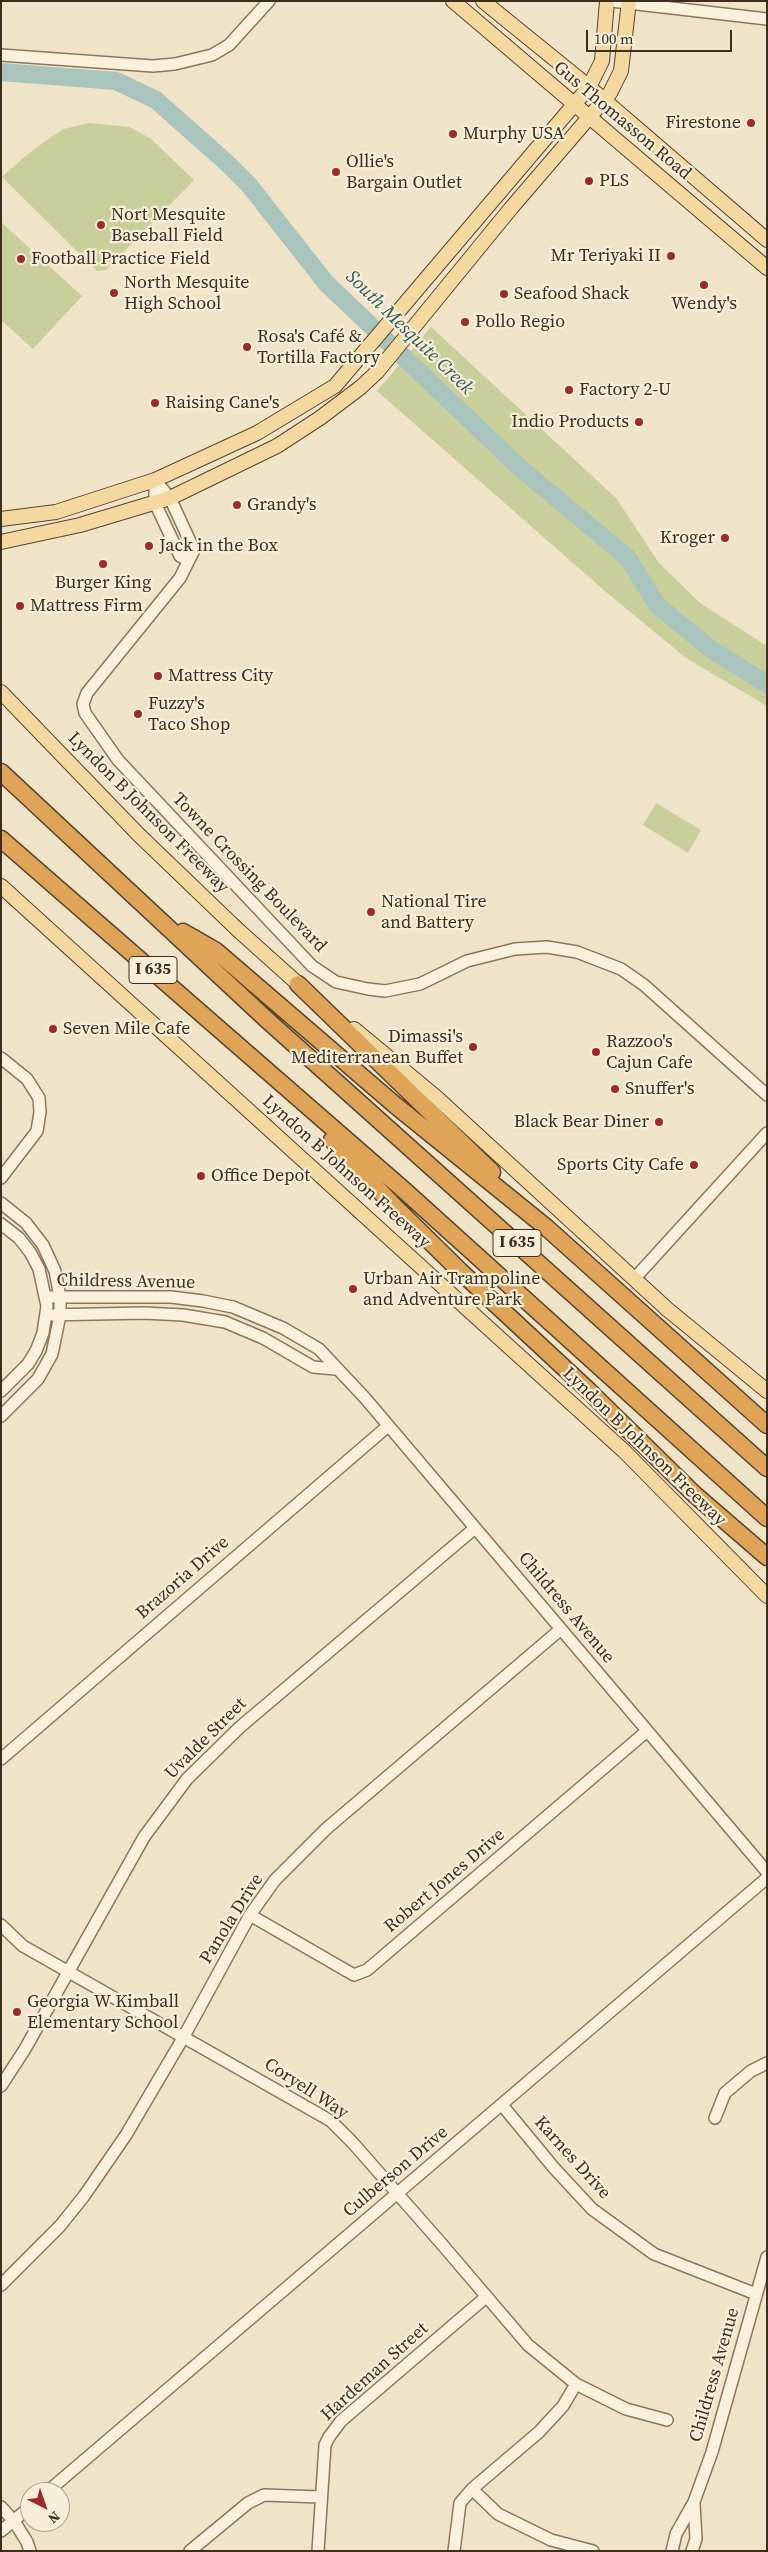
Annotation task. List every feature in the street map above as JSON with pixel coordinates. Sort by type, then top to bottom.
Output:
[{"type":"highway","name":"I 635","points":[[1,772],[266,1019],[767,1468]]},
{"type":"highway","name":"Lyndon B Johnson Freeway","points":[[1,839],[138,956],[405,1191],[767,1518]]},
{"type":"highway","points":[[155,916],[216,951],[396,1105],[548,1228],[699,1367],[767,1426]]},
{"type":"highway","points":[[298,984],[484,1163],[526,1210]]},
{"type":"highway","points":[[303,1103],[333,1142],[453,1264],[588,1390],[694,1494],[762,1553],[767,1564]]},
{"type":"main road","name":"Gus Thomasson Road","points":[[483,1],[589,87],[767,240]]},
{"type":"main road","points":[[1,519],[56,512],[155,480],[266,428],[336,386],[589,87],[598,74],[602,61],[606,1]]},
{"type":"main road","name":"Gus Thomasson Road","points":[[454,2],[767,268]]},
{"type":"main road","points":[[1,542],[80,525],[170,498],[277,446],[339,404],[377,372],[604,100],[616,83],[621,71],[629,2]]},
{"type":"main road","points":[[475,220],[487,239]]},
{"type":"main road","points":[[266,428],[277,446]]},
{"type":"main road","name":"Lyndon B Johnson Freeway","points":[[1,692],[139,835],[298,984],[437,1098],[634,1279],[767,1391]]},
{"type":"main road","name":"Lyndon B Johnson Freeway","points":[[1,886],[616,1444],[767,1596]]},
{"type":"street","points":[[1,55],[153,66],[175,64],[212,55],[229,45],[269,1]]},
{"type":"street","points":[[611,1],[767,19]]},
{"type":"street","points":[[155,480],[155,503],[180,556],[188,560]]},
{"type":"street","name":"Towne Crossing Boulevard","points":[[155,480],[170,498],[194,550],[188,560],[186,570],[87,693],[83,704],[85,713],[118,760],[312,966],[336,982],[368,989],[385,990],[420,984],[467,962],[515,948],[547,947],[577,952],[608,963],[644,985],[767,1095]]},
{"type":"street","points":[[1,1058],[27,1079],[39,1098],[40,1112],[37,1131],[1,1178]]},
{"type":"street","points":[[634,1279],[767,1133]]},
{"type":"street","points":[[1,1203],[26,1223],[43,1245],[55,1271],[60,1298],[60,1315],[52,1354],[38,1379],[1,1416]]},
{"type":"street","points":[[1,1224],[19,1238],[30,1252],[39,1269],[45,1297],[46,1315],[43,1333],[36,1351],[28,1364],[1,1391]]},
{"type":"street","name":"Childress Avenue","points":[[45,1297],[183,1298],[232,1307],[283,1328],[319,1350],[335,1369],[365,1398],[767,1872]]},
{"type":"street","points":[[180,1315],[183,1298]]},
{"type":"street","name":"Childress Avenue","points":[[46,1315],[144,1313],[180,1315],[225,1322],[263,1338],[313,1367],[335,1369]]},
{"type":"street","name":"Brazoria Drive","points":[[1,1759],[388,1426]]},
{"type":"street","name":"Uvalde Street","points":[[1,2086],[25,2049],[144,1837],[187,1779],[240,1727],[474,1528]]},
{"type":"street","name":"Panola Drive","points":[[1,2285],[60,2226],[84,2196],[126,2135],[183,2038],[250,1915],[275,1880],[326,1829],[561,1629]]},
{"type":"street","name":"Robert Jones Drive","points":[[250,1915],[354,1975],[367,1970],[648,1731]]},
{"type":"street","name":"Culberson Drive","points":[[59,2482],[767,1878]]},
{"type":"street","name":"Coryell Way","points":[[1,1925],[23,1946],[331,2122],[397,2194],[528,2345],[576,2384],[626,2409],[667,2420]]},
{"type":"street","points":[[715,2118],[726,2092],[751,2071],[767,2063]]},
{"type":"street","name":"Karnes Drive","points":[[502,2105],[554,2168],[592,2210],[654,2254],[756,2294]]},
{"type":"street","name":"Childress Avenue","points":[[672,2551],[676,2534],[694,2502],[712,2452],[767,2256]]},
{"type":"street","name":"Hardeman Street","points":[[318,2551],[320,2498],[325,2446],[341,2421],[486,2297]]},
{"type":"street","points":[[454,2551],[460,2503],[472,2489],[539,2432],[563,2406],[576,2384]]},
{"type":"street","points":[[472,2489],[498,2514],[551,2540],[593,2551]]},
{"type":"street","points":[[190,2551],[248,2503],[264,2496],[320,2498]]},
{"type":"street","name":"Childress Avenue","points":[[692,2551],[696,2539],[694,2502]]},
{"type":"street","points":[[1,2508],[14,2521],[27,2542],[30,2551]]},
{"type":"street","points":[[1,2531],[20,2516]]},
{"type":"green space","name":"Nort Mesquite Baseball Field","points":[[89,123],[129,127],[150,138],[194,180],[106,270],[97,271],[2,177],[23,158],[64,129]]},
{"type":"green space","name":"Football Practice Field","points":[[1,222],[82,296],[33,349],[1,320]]},
{"type":"green space","points":[[431,327],[616,498],[659,563],[700,603],[767,646],[767,706],[686,658],[606,592],[377,391]]},
{"type":"green space","points":[[656,803],[701,830],[688,853],[643,825]]},
{"type":"waterway","name":"South Mesquite Creek","points":[[1,72],[116,81],[156,100],[249,185],[326,283],[519,467],[628,558],[657,605],[712,650],[767,684]]},
{"type":"place","name":"Firestone","points":[[751,123]]},
{"type":"place","name":"Murphy USA","points":[[453,134]]},
{"type":"place","name":"Ollie's Bargain Outlet","points":[[336,172]]},
{"type":"place","name":"PLS","points":[[589,181]]},
{"type":"place","name":"Nort Mesquite Baseball Field","points":[[101,225]]},
{"type":"place","name":"Mr Teriyaki II","points":[[671,256]]},
{"type":"place","name":"Football Practice Field","points":[[21,259]]},
{"type":"place","name":"Wendy's","points":[[704,285]]},
{"type":"place","name":"North Mesquite High School","points":[[114,293]]},
{"type":"place","name":"Seafood Shack","points":[[504,294]]},
{"type":"place","name":"Pollo Regio","points":[[465,322]]},
{"type":"place","name":"Rosa's Café & Tortilla Factory","points":[[247,347]]},
{"type":"place","name":"Factory 2-U","points":[[569,390]]},
{"type":"place","name":"Raising Cane's","points":[[155,403]]},
{"type":"place","name":"Indio Products","points":[[639,422]]},
{"type":"place","name":"Grandy's","points":[[237,505]]},
{"type":"place","name":"Kroger","points":[[725,538]]},
{"type":"place","name":"Jack in the Box","points":[[149,546]]},
{"type":"place","name":"Burger King","points":[[103,564]]},
{"type":"place","name":"Mattress Firm","points":[[20,606]]},
{"type":"place","name":"Mattress City","points":[[158,676]]},
{"type":"place","name":"Fuzzy's Taco Shop","points":[[138,714]]},
{"type":"place","name":"National Tire and Battery","points":[[371,912]]},
{"type":"place","name":"Seven Mile Cafe","points":[[53,1029]]},
{"type":"place","name":"Dimassi's Mediterranean Buffet","points":[[473,1047]]},
{"type":"place","name":"Razzoo's Cajun Cafe","points":[[596,1052]]},
{"type":"place","name":"Snuffer's","points":[[615,1089]]},
{"type":"place","name":"Black Bear Diner","points":[[659,1122]]},
{"type":"place","name":"Sports City Cafe","points":[[694,1165]]},
{"type":"place","name":"Office Depot","points":[[201,1176]]},
{"type":"place","name":"Urban Air Trampoline and Adventure Park","points":[[353,1289]]},
{"type":"place","name":"Georgia W Kimball Elementary School","points":[[17,2012]]}]
